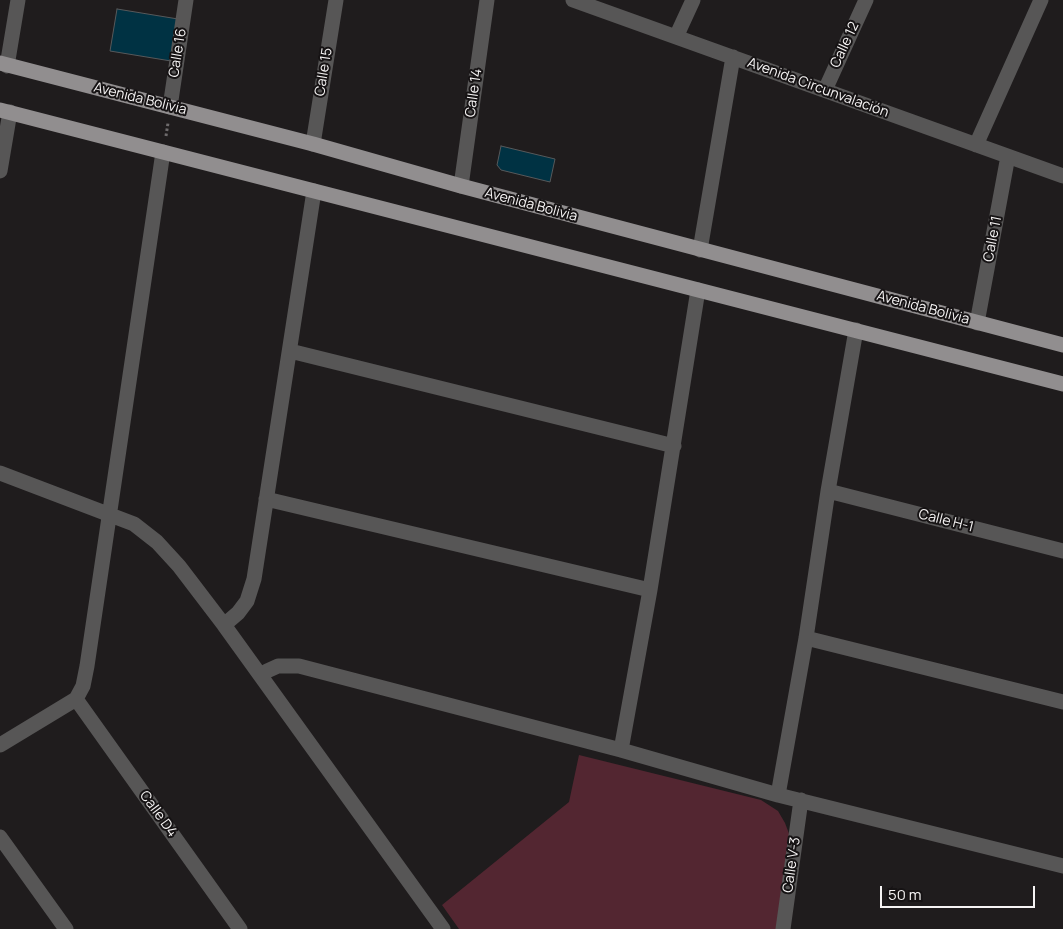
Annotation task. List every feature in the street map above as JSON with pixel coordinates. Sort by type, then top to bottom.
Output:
[{"type":"main road","name":"Avenida Bolivia","points":[[4,64],[313,144],[461,186],[1063,346]]},
{"type":"main road","points":[[5,111],[1063,384]]},
{"type":"street","points":[[4,64],[18,0]]},
{"type":"street","name":"Calle 16","points":[[170,107],[186,0]]},
{"type":"street","name":"Calle 15","points":[[313,144],[336,0]]},
{"type":"street","name":"Calle 14","points":[[461,186],[487,0]]},
{"type":"street","name":"Avenida Circunvalación","points":[[573,0],[1063,176]]},
{"type":"street","points":[[676,37],[693,0]]},
{"type":"street","name":"Calle 12","points":[[825,90],[866,0]]},
{"type":"street","points":[[976,144],[1041,0]]},
{"type":"street","points":[[700,250],[733,57]]},
{"type":"street","points":[[0,171],[5,111]]},
{"type":"street","points":[[0,745],[76,699],[83,686],[163,152]]},
{"type":"street","name":"Calle 11","points":[[977,322],[1008,156]]},
{"type":"street","points":[[224,625],[238,613],[247,601],[254,579],[314,190]]},
{"type":"street","points":[[621,750],[650,590],[698,290]]},
{"type":"street","points":[[778,795],[806,638],[828,492],[856,330]]},
{"type":"street","points":[[290,351],[674,446]]},
{"type":"street","points":[[0,473],[134,524],[157,542],[179,566],[224,625],[443,929]]},
{"type":"street","name":"Calle H-1","points":[[828,492],[1063,551]]},
{"type":"street","points":[[266,499],[650,590]]},
{"type":"street","points":[[806,638],[1063,702]]},
{"type":"street","points":[[261,676],[278,666],[299,666],[621,750],[778,795],[1063,866]]},
{"type":"street","name":"Calle D4","points":[[76,699],[240,929]]},
{"type":"street","name":"Calle V-3","points":[[783,929],[801,800]]},
{"type":"street","points":[[0,837],[66,929]]},
{"type":"path","points":[[163,152],[170,107]]},
{"type":"shaded area","points":[[579,755],[761,800],[778,811],[791,839],[777,929],[459,929],[442,905],[569,802]]},
{"type":"building","points":[[117,9],[178,19],[171,61],[110,51]]},
{"type":"building","points":[[501,146],[555,159],[550,182],[501,170],[497,165]]}]
